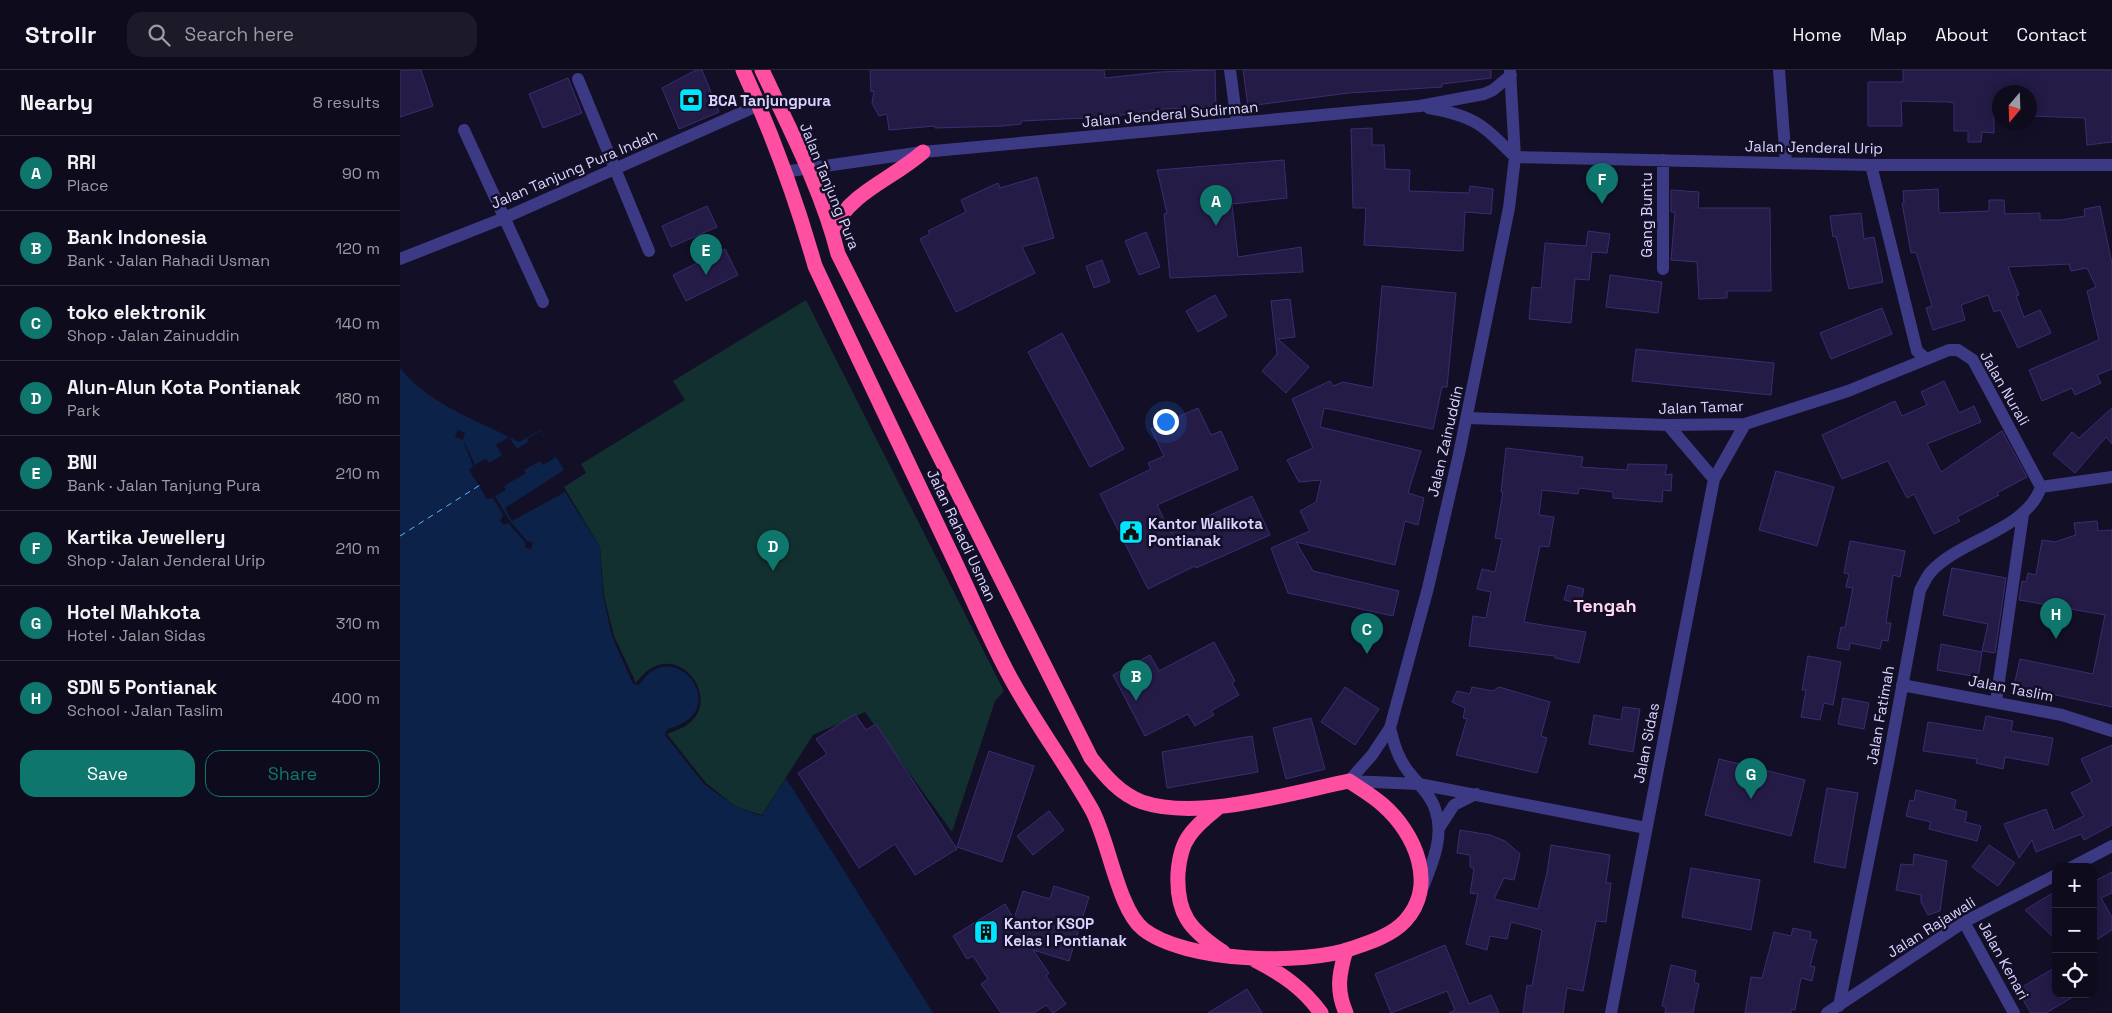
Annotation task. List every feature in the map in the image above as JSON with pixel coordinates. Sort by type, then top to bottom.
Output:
[{"type":"highway","points":[[743,70],[759,106],[783,172]]},
{"type":"highway","name":"Jalan Tanjung Pura","points":[[762,70],[808,169],[832,230],[838,254],[854,287]]},
{"type":"highway","points":[[832,230],[847,205],[908,166],[923,152]]},
{"type":"highway","name":"Jalan Rahadi Usman","points":[[783,172],[804,224],[815,266],[1010,677],[1092,810],[1131,914],[1140,927],[1151,935],[1197,950],[1251,958],[1291,959],[1346,950],[1376,940],[1395,930],[1406,920],[1417,903],[1423,887]]},
{"type":"highway","name":"Jalan Rahadi Usman","points":[[854,287],[1091,758],[1112,784],[1142,802],[1166,808],[1186,810],[1219,807]]},
{"type":"highway","points":[[1227,955],[1194,930],[1185,918],[1179,903],[1177,886],[1182,850],[1187,838],[1198,824],[1219,807],[1350,780],[1384,806],[1403,827],[1414,846],[1420,863],[1423,887]]},
{"type":"highway","points":[[1346,950],[1338,984],[1341,1001],[1346,1013]]},
{"type":"highway","points":[[1251,958],[1292,980],[1304,991],[1321,1013]]},
{"type":"street","points":[[1230,70],[1237,124]]},
{"type":"street","points":[[1779,70],[1786,162]]},
{"type":"street","name":"Jalan Jenderal Sudirman","points":[[783,172],[923,152],[1420,106],[1484,94],[1501,85],[1511,72]]},
{"type":"street","name":"Jalan Zainuddin","points":[[1350,780],[1372,755],[1390,728],[1428,588],[1467,418],[1509,208],[1515,157],[1511,72]]},
{"type":"street","points":[[578,79],[649,251]]},
{"type":"street","name":"Jalan Tanjung Pura Indah","points":[[400,259],[504,218],[759,106]]},
{"type":"street","name":"Jalan Jenderal Sudirman","points":[[1420,106],[1454,112],[1473,119],[1515,157]]},
{"type":"street","points":[[464,130],[543,302]]},
{"type":"street","name":"Jalan Jenderal Urip","points":[[1515,157],[1871,165],[2112,165]]},
{"type":"street","name":"Gang Buntu","points":[[1662,160],[1663,269]]},
{"type":"street","points":[[1871,165],[1917,351],[1925,358]]},
{"type":"street","name":"Jalan Nurali","points":[[1925,358],[1949,350],[1958,350],[1974,360],[2041,487]]},
{"type":"street","name":"Jalan Tamar","points":[[1467,418],[1668,425],[1745,424],[1848,391],[1925,358]]},
{"type":"street","name":"Jalan Sidas","points":[[1611,1013],[1714,479],[1745,424]]},
{"type":"street","points":[[1668,425],[1714,479]]},
{"type":"street","points":[[2041,487],[2112,477]]},
{"type":"street","name":"Jalan Fatimah","points":[[1839,1006],[1920,590],[1930,573],[2023,514],[2036,502],[2041,487]]},
{"type":"street","points":[[1996,702],[2023,514]]},
{"type":"street","name":"Jalan Taslim","points":[[1902,685],[2062,715],[2112,731]]},
{"type":"street","points":[[1390,728],[1400,759],[1434,808],[1439,828]]},
{"type":"street","points":[[1350,780],[1419,784],[1646,828]]},
{"type":"street","points":[[1423,887],[1434,856],[1439,828],[1454,805],[1476,794]]},
{"type":"street","points":[[2080,863],[2112,846]]},
{"type":"street","name":"Jalan Rajawali","points":[[1827,1013],[1964,922],[2052,877]]},
{"type":"street","name":"Jalan Kenari","points":[[1964,922],[2014,1013]]},
{"type":"green space","points":[[806,300],[1004,691],[995,701],[952,832],[865,712],[813,735],[762,815],[736,807],[706,783],[667,734],[686,726],[698,713],[701,699],[698,686],[690,674],[678,666],[665,664],[650,669],[636,683],[614,636],[604,596],[600,547],[564,487],[586,473],[581,464],[685,400],[673,381]]},
{"type":"water","points":[[400,368],[412,381],[439,402],[519,442],[540,430],[564,470],[505,508],[512,521],[565,492],[600,547],[603,596],[612,636],[633,684],[639,685],[653,670],[668,666],[682,671],[692,680],[698,694],[697,708],[687,720],[667,729],[665,735],[704,784],[736,807],[762,816],[786,778],[933,1013],[400,1013]]},
{"type":"pier","points":[[458,430],[465,433],[463,439],[475,465],[486,458],[489,463],[502,455],[496,445],[509,437],[517,449],[528,442],[527,439],[540,431],[556,457],[543,465],[540,461],[524,470],[526,473],[504,486],[506,490],[495,496],[510,521],[527,541],[533,542],[531,549],[525,548],[525,542],[508,523],[504,525],[500,521],[503,515],[493,498],[487,499],[469,470],[473,466],[463,440],[455,437]]},
{"type":"building","points":[[400,70],[421,70],[433,106],[400,117]]},
{"type":"building","name":"BCA Tanjungpura","points":[[696,70],[702,70],[719,112],[679,129],[662,88]]},
{"type":"building","points":[[870,70],[1104,70],[1105,78],[1160,72],[1215,70],[1216,107],[1164,109],[1108,117],[1021,121],[1021,124],[1003,126],[935,128],[935,126],[889,130],[887,114],[879,116],[872,103],[874,91],[871,92]]},
{"type":"building","points":[[1243,70],[1491,70],[1491,78],[1442,84],[1442,87],[1349,93],[1248,106]]},
{"type":"building","points":[[1903,70],[2112,70],[2112,142],[2087,145],[2085,118],[2037,116],[2037,85],[1992,85],[1992,130],[1994,130],[1994,133],[1982,132],[1981,142],[1968,142],[1968,131],[1954,131],[1954,103],[1948,102],[1901,101],[1902,126],[1868,126],[1868,82],[1903,82]]},
{"type":"building","points":[[568,78],[582,113],[543,128],[529,94]]},
{"type":"building","points":[[1372,128],[1372,145],[1384,145],[1385,169],[1410,170],[1409,191],[1469,193],[1470,186],[1493,189],[1491,214],[1465,212],[1463,251],[1364,245],[1366,208],[1353,208],[1351,129]]},
{"type":"building","points":[[1284,160],[1287,198],[1232,204],[1238,257],[1301,247],[1303,272],[1170,278],[1164,214],[1167,213],[1157,170]]},
{"type":"building","points":[[1037,177],[1054,238],[1022,247],[1035,273],[956,312],[920,239],[930,234],[928,231],[966,212],[961,200],[998,183],[1000,188]]},
{"type":"building","points":[[1938,189],[1939,213],[1989,211],[1989,200],[2004,200],[2005,214],[2040,213],[2040,220],[2061,220],[2085,216],[2084,209],[2100,206],[2112,264],[2112,369],[2097,375],[2101,383],[2075,395],[2072,388],[2042,401],[2029,370],[2099,340],[2087,291],[2096,287],[2087,268],[2071,271],[2069,264],[2008,267],[2019,295],[2016,296],[2024,317],[2040,310],[2051,333],[2018,348],[2000,310],[1994,312],[1988,295],[1961,305],[1965,320],[1933,330],[1926,308],[1932,306],[1916,252],[1911,253],[1902,203],[1904,203],[1903,191]]},
{"type":"building","points":[[1671,190],[1699,192],[1698,208],[1770,208],[1771,291],[1727,291],[1727,298],[1699,299],[1697,262],[1671,260],[1675,212],[1671,212]]},
{"type":"building","points":[[707,206],[717,227],[671,247],[662,226]]},
{"type":"building","points":[[1861,213],[1864,239],[1874,237],[1883,282],[1849,289],[1836,236],[1833,237],[1830,216]]},
{"type":"building","points":[[1588,231],[1610,234],[1607,253],[1592,252],[1589,280],[1575,279],[1571,323],[1529,319],[1532,287],[1541,288],[1545,243],[1586,246]]},
{"type":"building","points":[[1146,232],[1160,267],[1139,275],[1125,241]]},
{"type":"building","points":[[725,249],[738,275],[686,301],[673,275]]},
{"type":"building","points":[[1102,260],[1110,282],[1094,288],[1086,266]]},
{"type":"building","points":[[1610,275],[1662,282],[1658,313],[1606,307]]},
{"type":"building","points":[[1382,286],[1456,293],[1447,387],[1442,387],[1433,429],[1324,408],[1320,427],[1421,451],[1408,493],[1424,498],[1418,525],[1405,521],[1395,565],[1296,542],[1313,571],[1399,591],[1393,616],[1288,593],[1271,548],[1310,531],[1300,511],[1316,502],[1321,480],[1299,482],[1287,460],[1313,448],[1292,399],[1330,381],[1333,386],[1343,382],[1373,388]]},
{"type":"building","points":[[1215,295],[1227,316],[1198,332],[1186,311]]},
{"type":"building","points":[[1290,299],[1295,337],[1278,339],[1309,367],[1286,393],[1262,371],[1277,354],[1271,301]]},
{"type":"building","points":[[1882,308],[1892,334],[1831,359],[1820,333]]},
{"type":"building","points":[[1062,333],[1124,449],[1090,467],[1028,352]]},
{"type":"building","points":[[1636,349],[1774,363],[1771,395],[1632,381]]},
{"type":"building","points":[[1944,381],[1959,413],[1974,406],[1981,422],[1927,444],[1941,472],[2002,431],[2027,477],[1997,493],[1999,495],[1957,517],[1960,521],[1934,534],[1914,494],[1907,498],[1888,461],[1842,479],[1822,435],[1895,401],[1902,416],[1927,405],[1921,392]]},
{"type":"building","points":[[1198,408],[1211,435],[1221,431],[1238,469],[1157,505],[1171,533],[1252,496],[1270,535],[1196,568],[1195,566],[1148,589],[1100,494],[1151,469],[1148,463],[1164,456],[1151,429]]},
{"type":"building","points":[[2112,408],[2112,444],[2106,437],[2075,473],[2053,454],[2072,432],[2079,438]]},
{"type":"building","points":[[1506,448],[1583,457],[1581,467],[1627,470],[1628,464],[1667,465],[1665,475],[1672,474],[1671,491],[1663,490],[1662,502],[1613,498],[1613,492],[1579,488],[1578,494],[1542,490],[1539,515],[1554,517],[1549,547],[1540,546],[1524,622],[1586,632],[1579,663],[1555,658],[1555,656],[1469,646],[1473,616],[1486,618],[1491,592],[1477,589],[1482,569],[1495,572],[1502,539],[1495,538],[1503,492],[1501,492]]},
{"type":"building","points":[[1776,471],[1834,487],[1817,546],[1759,530]]},
{"type":"building","points":[[2097,521],[2098,531],[2112,530],[2112,707],[2014,686],[2020,659],[2093,674],[2105,615],[2019,600],[2022,581],[2026,582],[2028,573],[2036,575],[2042,540],[2055,542],[2076,535],[2074,523]]},
{"type":"building","points":[[1850,541],[1905,551],[1900,577],[1893,575],[1886,623],[1891,623],[1888,641],[1882,640],[1880,649],[1850,643],[1849,650],[1837,648],[1841,627],[1845,628],[1853,588],[1846,587],[1849,574],[1844,573]]},
{"type":"building","points":[[1952,568],[2006,578],[1995,653],[1982,651],[1988,624],[1943,615]]},
{"type":"building","points":[[1568,585],[1584,589],[1580,604],[1564,600]]},
{"type":"building","points":[[1214,642],[1235,681],[1232,683],[1239,695],[1211,711],[1214,715],[1195,726],[1188,714],[1145,736],[1113,675],[1150,655],[1159,671]]},
{"type":"building","points":[[1941,644],[1982,652],[1978,677],[1937,670]]},
{"type":"building","points":[[1808,656],[1841,662],[1833,705],[1824,703],[1820,720],[1801,717],[1806,690],[1802,690]]},
{"type":"building","points":[[1345,687],[1379,709],[1355,745],[1321,722]]},
{"type":"building","points":[[1472,687],[1493,691],[1499,687],[1550,702],[1541,736],[1547,738],[1537,773],[1456,755],[1467,719],[1463,718],[1465,708],[1452,702],[1457,691],[1470,694]]},
{"type":"building","points":[[1843,698],[1869,703],[1864,729],[1838,724]]},
{"type":"building","points":[[1623,707],[1640,709],[1633,752],[1589,744],[1594,715],[1621,720]]},
{"type":"building","points":[[855,714],[866,730],[876,724],[957,849],[915,875],[895,844],[859,868],[798,773],[827,754],[816,739]]},
{"type":"building","points":[[1986,716],[2013,721],[2011,731],[2053,738],[2048,765],[2005,757],[2003,769],[1976,763],[1977,759],[1923,751],[1928,722],[1983,731]]},
{"type":"building","points":[[1311,718],[1325,769],[1286,779],[1273,728]]},
{"type":"building","points":[[1252,736],[1258,772],[1167,788],[1162,752]]},
{"type":"building","points":[[2112,745],[2112,825],[2084,840],[2081,834],[2036,852],[2032,840],[2019,858],[2004,824],[2046,809],[2054,831],[2084,816],[2071,793],[2092,782],[2081,759]]},
{"type":"building","points":[[989,751],[1034,766],[1002,862],[957,847]]},
{"type":"building","points":[[1719,759],[1805,780],[1791,836],[1705,815]]},
{"type":"building","points":[[1827,788],[1858,793],[1845,868],[1814,862]]},
{"type":"building","points":[[1916,790],[1956,800],[1954,809],[1967,812],[1965,822],[1981,826],[1977,841],[1929,829],[1931,822],[1906,816],[1910,800],[1914,801]]},
{"type":"building","points":[[1049,811],[1064,830],[1033,855],[1017,836]]},
{"type":"building","points":[[1460,830],[1490,835],[1505,841],[1520,854],[1514,880],[1504,878],[1494,899],[1538,909],[1547,873],[1551,845],[1610,855],[1606,883],[1611,883],[1606,922],[1596,921],[1583,991],[1567,988],[1563,1013],[1523,1013],[1527,985],[1532,986],[1542,930],[1511,922],[1507,939],[1490,936],[1487,950],[1466,944],[1478,894],[1470,893],[1474,869],[1470,867],[1470,855],[1457,853]]},
{"type":"building","points":[[1989,845],[2015,863],[1998,886],[1972,867]]},
{"type":"building","points":[[1914,854],[1947,861],[1940,911],[1928,915],[1921,902],[1921,895],[1896,890],[1901,864],[1913,865]]},
{"type":"building","points":[[1691,868],[1760,880],[1751,930],[1682,917]]},
{"type":"building","points":[[2112,872],[2112,893],[2101,898],[2112,917],[2112,930],[2097,939],[2097,908],[2097,880]]},
{"type":"building","points":[[1054,886],[1089,897],[1069,961],[1033,950],[1049,973],[1046,976],[1066,1004],[1053,1013],[1046,1005],[1034,1013],[1001,1013],[981,984],[988,979],[973,956],[967,959],[953,936],[1005,904],[1014,919],[1023,891],[1050,899]]},
{"type":"building","points":[[2052,893],[2052,936],[2025,910]]},
{"type":"building","points":[[1793,928],[1811,932],[1810,939],[1817,940],[1810,966],[1815,967],[1812,981],[1801,978],[1795,1010],[1791,1009],[1791,1013],[1745,1013],[1751,977],[1762,978],[1774,932],[1791,936]]},
{"type":"building","points":[[1445,945],[1469,1004],[1491,995],[1499,1013],[1449,1013],[1455,1010],[1447,991],[1391,1013],[1375,974]]},
{"type":"building","points":[[1671,965],[1696,971],[1694,982],[1699,984],[1693,1013],[1665,1013],[1666,1007],[1662,1006]]},
{"type":"building","points":[[2052,969],[2052,998],[2071,998],[2046,1013],[2031,1013],[2017,990]]},
{"type":"building","points":[[1247,989],[1262,1013],[1208,1013]]},
{"type":"ferry route","points":[[400,536],[480,485]]},
{"type":"place","name":"BCA Tanjungpura","points":[[691,100]]},
{"type":"place","name":"Kartika Jewellery","points":[[1602,204]]},
{"type":"place","name":"RRI","points":[[1216,226]]},
{"type":"place","name":"BNI","points":[[706,275]]},
{"type":"place","name":"Kantor Walikota Pontianak","points":[[1131,532]]},
{"type":"place","name":"Alun-Alun Kota Pontianak","points":[[773,571]]},
{"type":"place","name":"SDN 5 Pontianak","points":[[2056,639]]},
{"type":"place","name":"toko elektronik","points":[[1367,654]]},
{"type":"place","name":"Bank Indonesia","points":[[1136,701]]},
{"type":"place","name":"Hotel Mahkota","points":[[1751,799]]},
{"type":"place","name":"Kantor KSOP Kelas I Pontianak","points":[[986,932]]},
{"type":"district","name":"Tengah","points":[[1605,605]]}]
